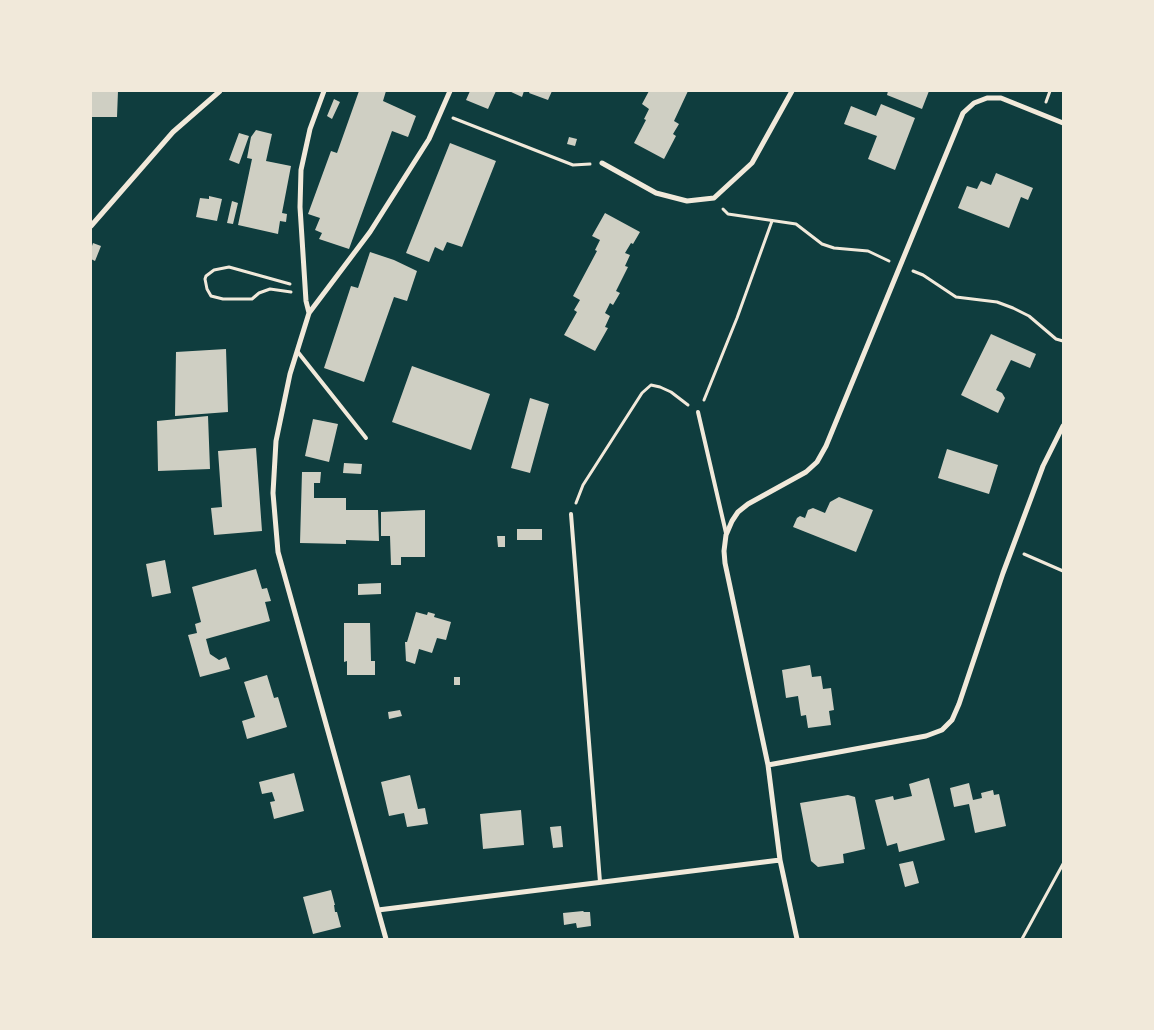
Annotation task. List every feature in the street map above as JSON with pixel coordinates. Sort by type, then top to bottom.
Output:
[{"type":"street","points":[[309,313],[306,301],[301,216],[301,170],[310,129],[324,91]]},
{"type":"street","points":[[386,939],[278,552],[273,493],[276,441],[290,374],[309,313],[370,232],[429,139],[450,91]]},
{"type":"street","points":[[602,163],[656,193],[687,200],[714,198],[752,163],[792,91]]},
{"type":"street","points":[[91,226],[94,220],[173,132],[217,92]]},
{"type":"street","points":[[797,939],[780,860],[768,765],[726,563],[724,551],[726,535],[738,512],[748,504],[806,472],[817,462],[826,446],[963,113],[974,103],[987,98],[1001,98],[1063,123]]},
{"type":"street","points":[[768,765],[926,736],[942,730],[952,720],[960,704],[1012,549],[1043,466],[1062,429]]},
{"type":"street","points":[[378,910],[780,860]]},
{"type":"lane","points":[[296,351],[366,438]]},
{"type":"lane","points":[[698,412],[726,535]]},
{"type":"lane","points":[[571,514],[600,882]]},
{"type":"path","points":[[440,113],[573,165],[602,163]]},
{"type":"path","points":[[571,514],[583,485],[642,392],[651,385],[671,392],[698,412],[738,318],[772,221]]},
{"type":"path","points":[[288,292],[270,289],[252,298],[223,299],[211,296],[205,279],[214,270],[229,267],[293,285],[295,292]]},
{"type":"path","points":[[1012,549],[1051,564],[1063,571]]},
{"type":"path","points":[[1022,939],[1063,864]]},
{"type":"building","points":[[91,91],[118,91],[117,117],[91,117]]},
{"type":"building","points":[[359,91],[386,91],[383,101],[416,116],[408,137],[392,131],[349,249],[319,239],[322,233],[315,230],[320,218],[308,214],[331,151],[337,153]]},
{"type":"building","points":[[470,91],[496,91],[488,109],[466,100]]},
{"type":"building","points":[[509,91],[524,91],[522,97]]},
{"type":"building","points":[[530,91],[552,91],[548,100],[529,93]]},
{"type":"building","points":[[649,91],[688,91],[674,121],[679,124],[673,134],[676,136],[664,159],[634,143],[646,120],[644,119],[649,109],[642,104]]},
{"type":"building","points":[[888,91],[929,91],[922,109],[887,95]]},
{"type":"building","points":[[334,99],[340,102],[332,119],[327,116]]},
{"type":"building","points":[[881,104],[915,118],[895,170],[868,159],[877,136],[844,124],[851,106],[876,116]]},
{"type":"building","points":[[256,130],[272,134],[266,161],[291,166],[282,213],[287,214],[286,222],[280,221],[278,234],[238,225],[252,159],[247,158],[251,137]]},
{"type":"building","points":[[239,133],[249,136],[239,164],[229,160]]},
{"type":"building","points":[[569,137],[577,139],[575,146],[567,144]]},
{"type":"building","points":[[450,143],[496,161],[462,247],[447,242],[443,251],[435,247],[429,262],[406,253]]},
{"type":"building","points":[[996,173],[1033,188],[1028,200],[1021,197],[1009,228],[958,208],[967,186],[977,189],[981,181],[991,185]]},
{"type":"building","points":[[209,196],[222,199],[217,221],[196,217],[200,198],[209,199]]},
{"type":"building","points":[[232,201],[238,203],[233,224],[227,223]]},
{"type":"building","points":[[605,213],[640,232],[625,253],[630,255],[625,266],[628,267],[616,291],[620,293],[613,305],[610,303],[605,313],[610,316],[605,327],[608,328],[595,351],[564,335],[577,312],[574,310],[580,300],[573,296],[597,251],[595,250],[600,240],[592,236]]},
{"type":"building","points":[[93,243],[101,246],[95,261],[91,259]]},
{"type":"building","points":[[370,252],[394,260],[417,271],[407,301],[394,297],[364,382],[324,368],[351,286],[358,288]]},
{"type":"building","points":[[991,334],[1036,354],[1030,368],[1011,360],[996,390],[1002,393],[1005,398],[998,413],[961,395]]},
{"type":"building","points":[[226,349],[228,412],[175,416],[176,352]]},
{"type":"building","points":[[412,366],[490,394],[471,450],[392,422]]},
{"type":"building","points":[[530,398],[549,404],[530,473],[511,468]]},
{"type":"building","points":[[208,416],[210,469],[158,471],[157,421]]},
{"type":"building","points":[[313,419],[338,424],[329,462],[305,456]]},
{"type":"building","points":[[256,448],[262,531],[214,535],[211,508],[222,507],[218,451]]},
{"type":"building","points":[[947,449],[998,465],[989,494],[938,478]]},
{"type":"building","points":[[344,463],[362,464],[361,474],[343,473]]},
{"type":"building","points":[[302,472],[321,472],[320,483],[314,483],[314,498],[346,498],[346,510],[378,510],[379,541],[346,540],[346,544],[300,543]]},
{"type":"building","points":[[839,497],[873,510],[856,552],[793,527],[797,518],[800,516],[805,518],[808,510],[813,508],[825,513],[830,502]]},
{"type":"building","points":[[425,510],[425,557],[401,557],[401,565],[391,565],[390,536],[381,536],[381,512]]},
{"type":"building","points":[[517,529],[542,529],[542,540],[517,540]]},
{"type":"building","points":[[497,536],[505,536],[505,547],[498,547]]},
{"type":"building","points":[[165,560],[171,593],[152,597],[146,564]]},
{"type":"building","points":[[256,569],[262,589],[267,588],[271,601],[265,602],[270,621],[206,639],[210,654],[219,660],[226,657],[230,669],[200,677],[188,635],[197,633],[195,624],[201,622],[192,587]]},
{"type":"building","points":[[381,583],[381,594],[358,595],[358,584]]},
{"type":"building","points":[[416,612],[427,615],[428,612],[435,614],[434,617],[451,622],[446,640],[437,638],[432,653],[419,649],[415,664],[406,661],[405,642],[407,642]]},
{"type":"building","points":[[344,623],[370,623],[371,661],[375,661],[375,675],[347,675],[347,661],[344,662]]},
{"type":"building","points":[[810,665],[812,677],[821,676],[823,689],[831,688],[834,710],[829,711],[831,725],[808,728],[806,715],[801,716],[798,696],[786,698],[782,670]]},
{"type":"building","points":[[267,675],[274,698],[278,697],[287,727],[247,739],[242,721],[255,717],[244,682]]},
{"type":"building","points":[[454,677],[460,677],[460,685],[454,685]]},
{"type":"building","points":[[400,710],[402,716],[389,719],[388,712]]},
{"type":"building","points":[[294,773],[304,811],[274,819],[270,802],[275,801],[272,792],[262,794],[259,782]]},
{"type":"building","points":[[410,775],[418,809],[425,808],[428,824],[407,827],[404,813],[389,816],[381,782]]},
{"type":"building","points":[[929,778],[945,840],[899,852],[897,843],[887,846],[875,800],[893,796],[894,800],[912,796],[909,784]]},
{"type":"building","points":[[969,783],[973,800],[982,798],[981,793],[993,790],[994,795],[999,794],[1006,826],[975,833],[969,804],[954,807],[950,788]]},
{"type":"building","points":[[848,795],[855,797],[865,849],[843,854],[844,863],[818,867],[811,861],[800,803]]},
{"type":"building","points":[[521,810],[524,845],[483,849],[480,814]]},
{"type":"building","points":[[561,826],[563,847],[553,848],[550,827]]},
{"type":"building","points":[[913,861],[919,883],[905,887],[899,864]]},
{"type":"building","points":[[331,890],[335,912],[337,912],[341,927],[313,934],[303,897]]},
{"type":"building","points":[[590,912],[591,926],[577,928],[576,923],[564,925],[563,913]]}]
